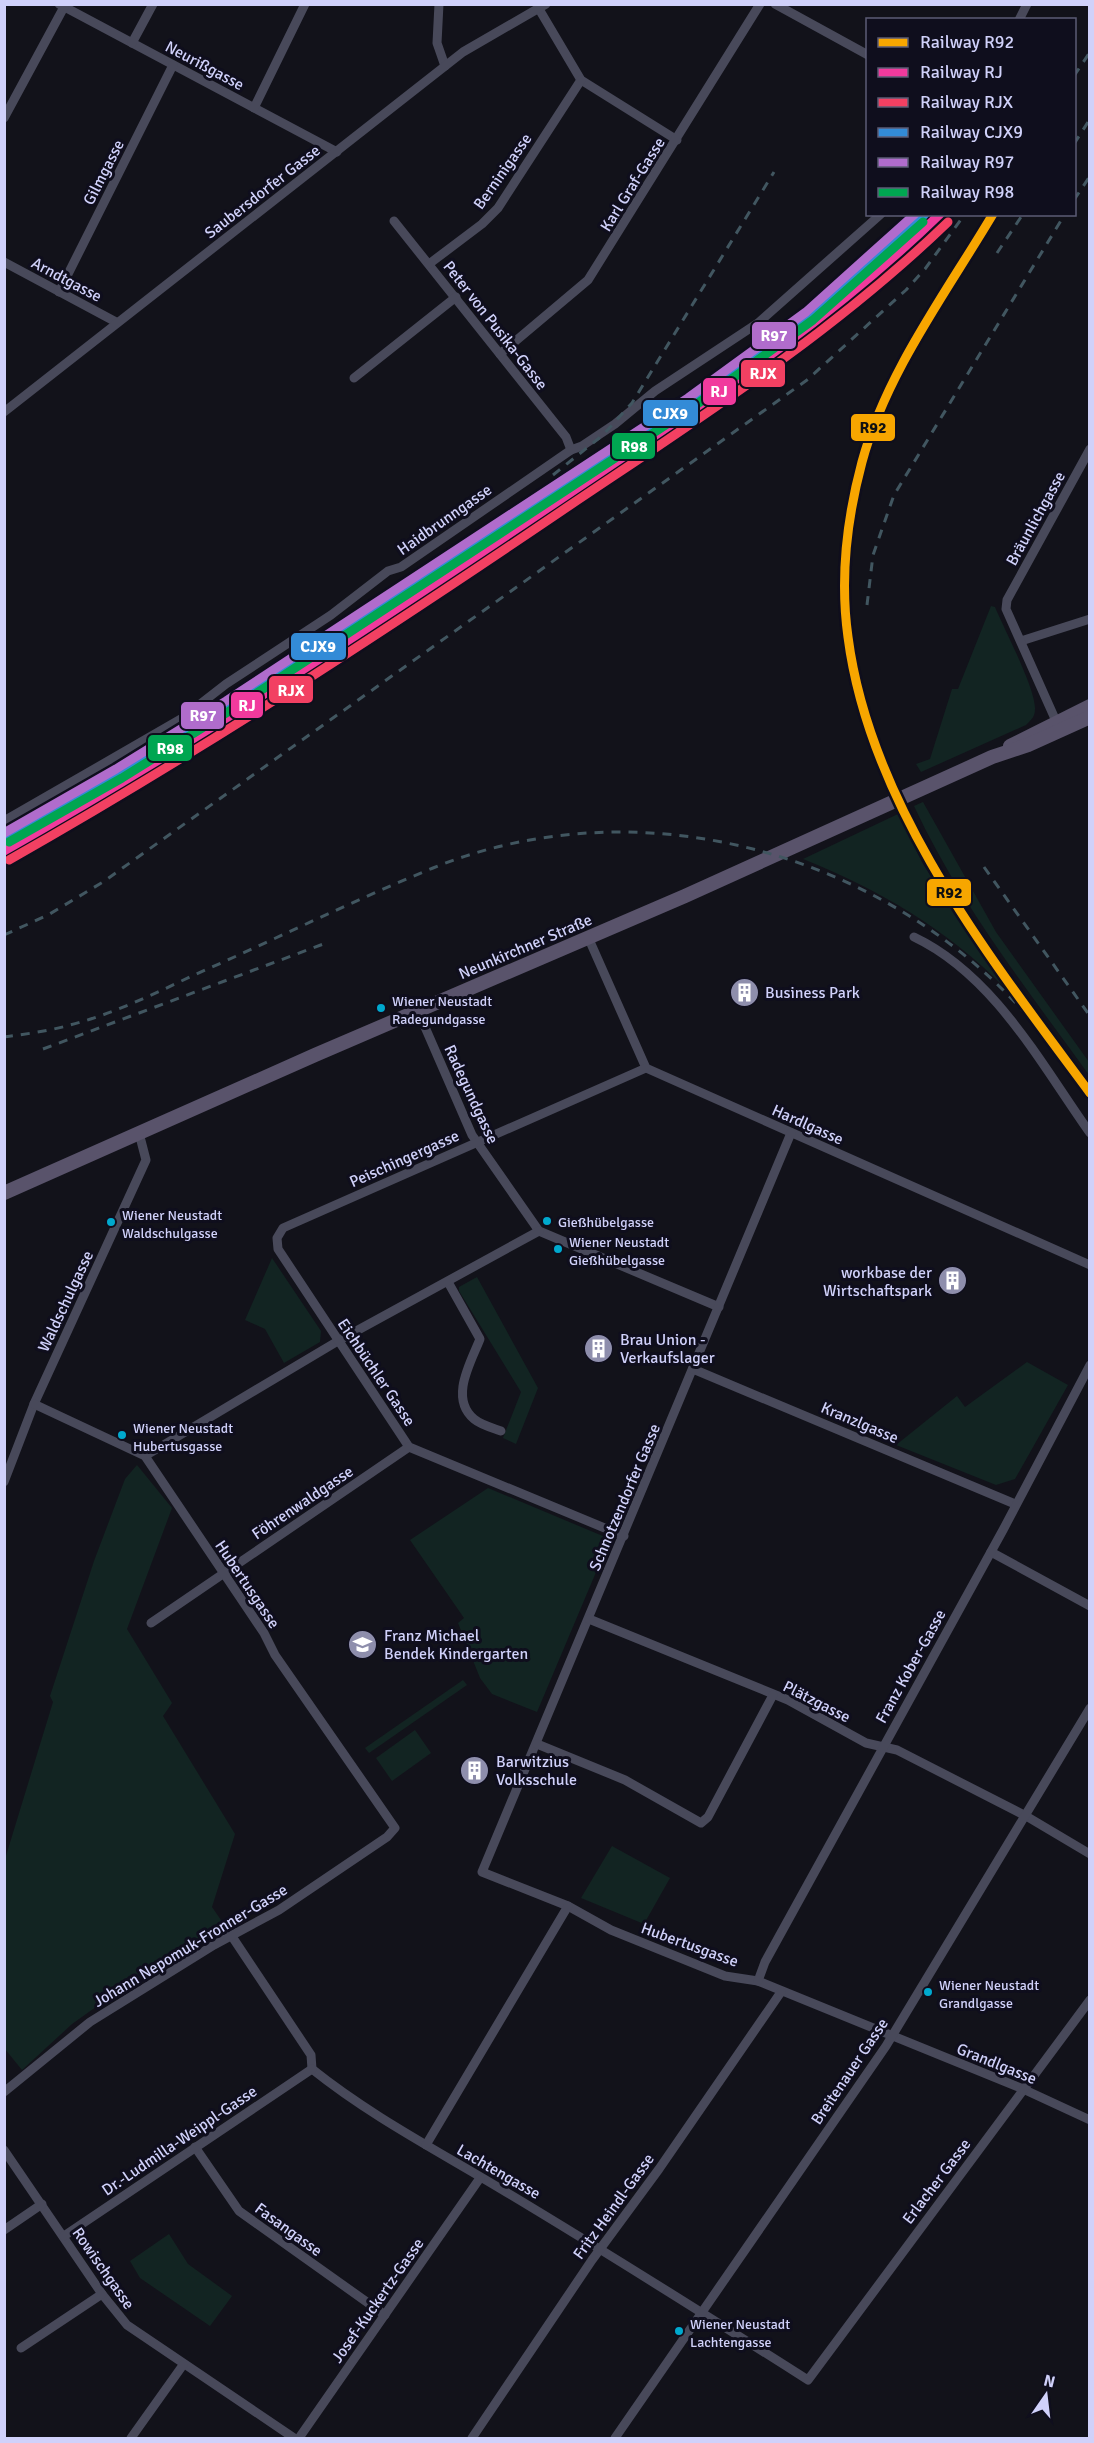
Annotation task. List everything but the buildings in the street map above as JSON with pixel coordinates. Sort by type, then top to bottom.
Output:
[{"type":"main road","name":"Neunkirchner Straße","points":[[993,757],[1024,737],[1089,706]]},
{"type":"main road","name":"Neunkirchner Straße","points":[[4,1193],[139,1132],[685,896],[993,757],[1028,745],[1089,717]]},
{"type":"street","points":[[132,43],[153,4]]},
{"type":"street","points":[[254,108],[305,4]]},
{"type":"street","points":[[439,4],[437,43],[445,66]]},
{"type":"street","name":"Karl Graf-Gasse","points":[[500,354],[588,280],[760,4]]},
{"type":"street","points":[[775,4],[866,54]]},
{"type":"street","points":[[1019,18],[1027,4]]},
{"type":"street","points":[[4,118],[61,6]]},
{"type":"street","name":"Neurißgasse","points":[[61,6],[337,152]]},
{"type":"street","points":[[542,7],[581,80],[676,140]]},
{"type":"street","name":"Saubersdorfer Gasse","points":[[4,412],[463,52],[542,7]]},
{"type":"street","name":"Gilmgasse","points":[[59,292],[173,65]]},
{"type":"street","name":"Berninigasse","points":[[429,264],[482,224],[498,208],[581,80]]},
{"type":"street","name":"Haidbrunngasse","points":[[4,820],[181,719],[226,684],[331,615],[387,571],[401,567],[571,450],[607,429],[655,391],[758,323],[878,216]]},
{"type":"street","name":"Peter von Pusika-Gasse","points":[[394,221],[567,437],[571,450]]},
{"type":"street","name":"Arndtgasse","points":[[4,262],[116,322]]},
{"type":"street","points":[[354,378],[456,297]]},
{"type":"street","name":"Bräunlichgasse","points":[[1021,641],[1006,609],[1006,600],[1089,449]]},
{"type":"street","points":[[1056,722],[1021,641],[1089,619]]},
{"type":"street","points":[[588,937],[646,1068]]},
{"type":"street","points":[[914,937],[947,957],[981,987],[1024,1040],[1089,1133]]},
{"type":"street","name":"Radegundgasse","points":[[418,1011],[476,1142],[539,1231]]},
{"type":"street","name":"Hardlgasse","points":[[646,1068],[1089,1265]]},
{"type":"street","name":"Peischingergasse","points":[[277,1238],[283,1228],[646,1068]]},
{"type":"street","name":"Waldschulgasse","points":[[4,1482],[34,1404],[146,1160],[139,1132]]},
{"type":"street","name":"Schnotzendorfer Gasse","points":[[482,1872],[791,1133]]},
{"type":"street","points":[[34,1404],[145,1456],[338,1341],[539,1231],[719,1307]]},
{"type":"street","name":"Eichbüchler Gasse","points":[[277,1238],[278,1249],[409,1446],[624,1536]]},
{"type":"street","points":[[448,1282],[480,1339],[462,1383],[465,1405],[474,1419],[501,1431]]},
{"type":"street","name":"Franz Kober-Gasse","points":[[758,1981],[765,1962],[991,1552],[1089,1365]]},
{"type":"street","name":"Kranzlgasse","points":[[693,1369],[1015,1504]]},
{"type":"street","name":"Föhrenwaldgasse","points":[[151,1623],[409,1446]]},
{"type":"street","name":"Hubertusgasse","points":[[145,1456],[264,1633],[281,1665],[395,1828]]},
{"type":"street","points":[[991,1552],[1089,1606]]},
{"type":"street","name":"Plätzgasse","points":[[589,1619],[773,1695],[866,1743],[897,1750],[1026,1816],[1089,1854]]},
{"type":"street","points":[[537,1744],[625,1780],[702,1823],[713,1808],[773,1695]]},
{"type":"street","name":"Breitenauer Gasse","points":[[615,2439],[891,2036],[1026,1816],[1089,1708]]},
{"type":"street","name":"Johann Nepomuk-Fronner-Gasse","points":[[4,2092],[90,2022],[231,1935],[279,1910],[387,1837],[395,1828]]},
{"type":"street","name":"Hubertusgasse","points":[[482,1872],[568,1906],[611,1930],[715,1972],[758,1981],[891,2036]]},
{"type":"street","points":[[426,2145],[568,1906]]},
{"type":"street","points":[[231,1935],[311,2055],[312,2069]]},
{"type":"street","name":"Fritz Heindl-Gasse","points":[[472,2439],[600,2250],[781,1992]]},
{"type":"street","name":"Erlacher Gasse","points":[[808,2380],[1089,2000]]},
{"type":"street","name":"Grandlgasse","points":[[891,2036],[1023,2089],[1089,2120]]},
{"type":"street","name":"Lachtengasse","points":[[312,2069],[338,2090],[480,2178],[501,2188],[808,2380]]},
{"type":"street","name":"Dr.-Ludmilla-Weippl-Gasse","points":[[64,2236],[312,2069]]},
{"type":"street","name":"Fasangasse","points":[[195,2147],[239,2211],[385,2315]]},
{"type":"street","name":"Rowischgasse","points":[[4,2150],[102,2294],[128,2325],[183,2365],[294,2439]]},
{"type":"street","name":"Josef-Kuckertz-Gasse","points":[[299,2439],[480,2178]]},
{"type":"street","points":[[4,2230],[42,2204]]},
{"type":"street","points":[[21,2348],[102,2294]]},
{"type":"street","points":[[131,2439],[183,2365]]},
{"type":"green space","points":[[991,606],[995,607],[1025,674],[1034,700],[1033,716],[1026,725],[921,772],[916,764],[930,759],[952,689],[958,689]]},
{"type":"green space","points":[[923,802],[996,932],[1089,1062],[1089,1075],[995,945],[952,877],[914,806]]},
{"type":"green space","points":[[898,814],[923,864],[1004,987],[959,947],[910,912],[885,897],[803,859]]},
{"type":"green space","points":[[272,1258],[321,1331],[320,1342],[284,1363],[265,1329],[245,1320]]},
{"type":"green space","points":[[477,1277],[538,1388],[516,1444],[503,1438],[521,1392],[459,1291],[459,1287]]},
{"type":"green space","points":[[1027,1362],[1068,1385],[1015,1479],[996,1485],[896,1445],[957,1396],[965,1407]]},
{"type":"green space","points":[[137,1465],[172,1508],[127,1629],[172,1703],[163,1716],[235,1834],[212,1907],[225,1926],[93,2009],[72,2024],[22,2070],[5,2049],[5,1859],[53,1702],[50,1696],[94,1561],[125,1479]]},
{"type":"green space","points":[[488,1488],[610,1539],[537,1712],[492,1694],[480,1678],[458,1623],[464,1618],[410,1540]]},
{"type":"green space","points":[[463,1680],[467,1685],[369,1753],[365,1748]]},
{"type":"green space","points":[[415,1730],[431,1753],[392,1781],[376,1758]]},
{"type":"green space","points":[[612,1846],[670,1878],[644,1924],[581,1898]]},
{"type":"green space","points":[[169,2234],[188,2264],[232,2296],[210,2326],[140,2278],[130,2261]]},
{"type":"railway","points":[[1076,73],[1090,52]]},
{"type":"railway","points":[[1076,141],[1090,119]]},
{"type":"railway","points":[[553,475],[603,435],[632,403],[774,172]]},
{"type":"railway","points":[[1076,197],[1090,176]]},
{"type":"railway","points":[[4,935],[48,915],[103,882],[807,380],[906,290],[925,269],[964,216]]},
{"type":"railway","points":[[997,253],[1022,216]]},
{"type":"railway","points":[[867,605],[873,555],[894,495],[1064,216]]},
{"type":"railway","points":[[4,1037],[62,1027],[118,1009],[433,868],[501,846],[572,834],[642,833],[713,840],[782,857],[848,883],[911,917],[969,959],[1002,989],[1046,1038],[1087,1090]]},
{"type":"railway","points":[[984,867],[1090,1016]]},
{"type":"railway","points":[[43,1049],[326,943]]},
{"type":"rail line","name":"R97","points":[[4,833],[116,769],[226,701],[688,398],[806,312],[913,216]]},
{"type":"rail line","name":"CJX9","points":[[4,839],[75,798],[284,668],[422,579],[701,392],[839,290],[923,216]]},
{"type":"rail line","name":"RJ","points":[[4,851],[216,725],[422,592],[658,434],[804,330],[896,255],[938,216]]},
{"type":"rail line","name":"R92","points":[[992,216],[919,334],[886,397],[873,429],[862,462],[852,505],[846,549],[845,593],[848,637],[861,700],[881,761],[908,821],[940,879],[976,935],[1090,1093]]},
{"type":"rail line","name":"R98","points":[[9,842],[122,778],[231,710],[693,407],[813,320],[923,222]]},
{"type":"rail line","name":"RJX","points":[[9,860],[150,778],[288,692],[661,444],[761,375],[857,302],[948,222]]},
{"type":"place","name":"Business Park","points":[[744,992]]},
{"type":"place","name":"Wiener Neustadt Radegundgasse","points":[[381,1008]]},
{"type":"place","name":"Gießhübelgasse","points":[[547,1221]]},
{"type":"place","name":"Wiener Neustadt Waldschulgasse","points":[[111,1222]]},
{"type":"place","name":"Wiener Neustadt Gießhübelgasse","points":[[558,1249]]},
{"type":"place","name":"workbase der Wirtschaftspark","points":[[953,1281]]},
{"type":"place","name":"Brau Union - Verkaufslager","points":[[599,1348]]},
{"type":"place","name":"Wiener Neustadt Hubertusgasse","points":[[122,1435]]},
{"type":"place","name":"Franz Michael Bendek Kindergarten","points":[[363,1644]]},
{"type":"place","name":"Barwitzius Volksschule","points":[[475,1770]]},
{"type":"place","name":"Wiener Neustadt Grandlgasse","points":[[928,1992]]},
{"type":"place","name":"Wiener Neustadt Lachtengasse","points":[[679,2331]]}]
